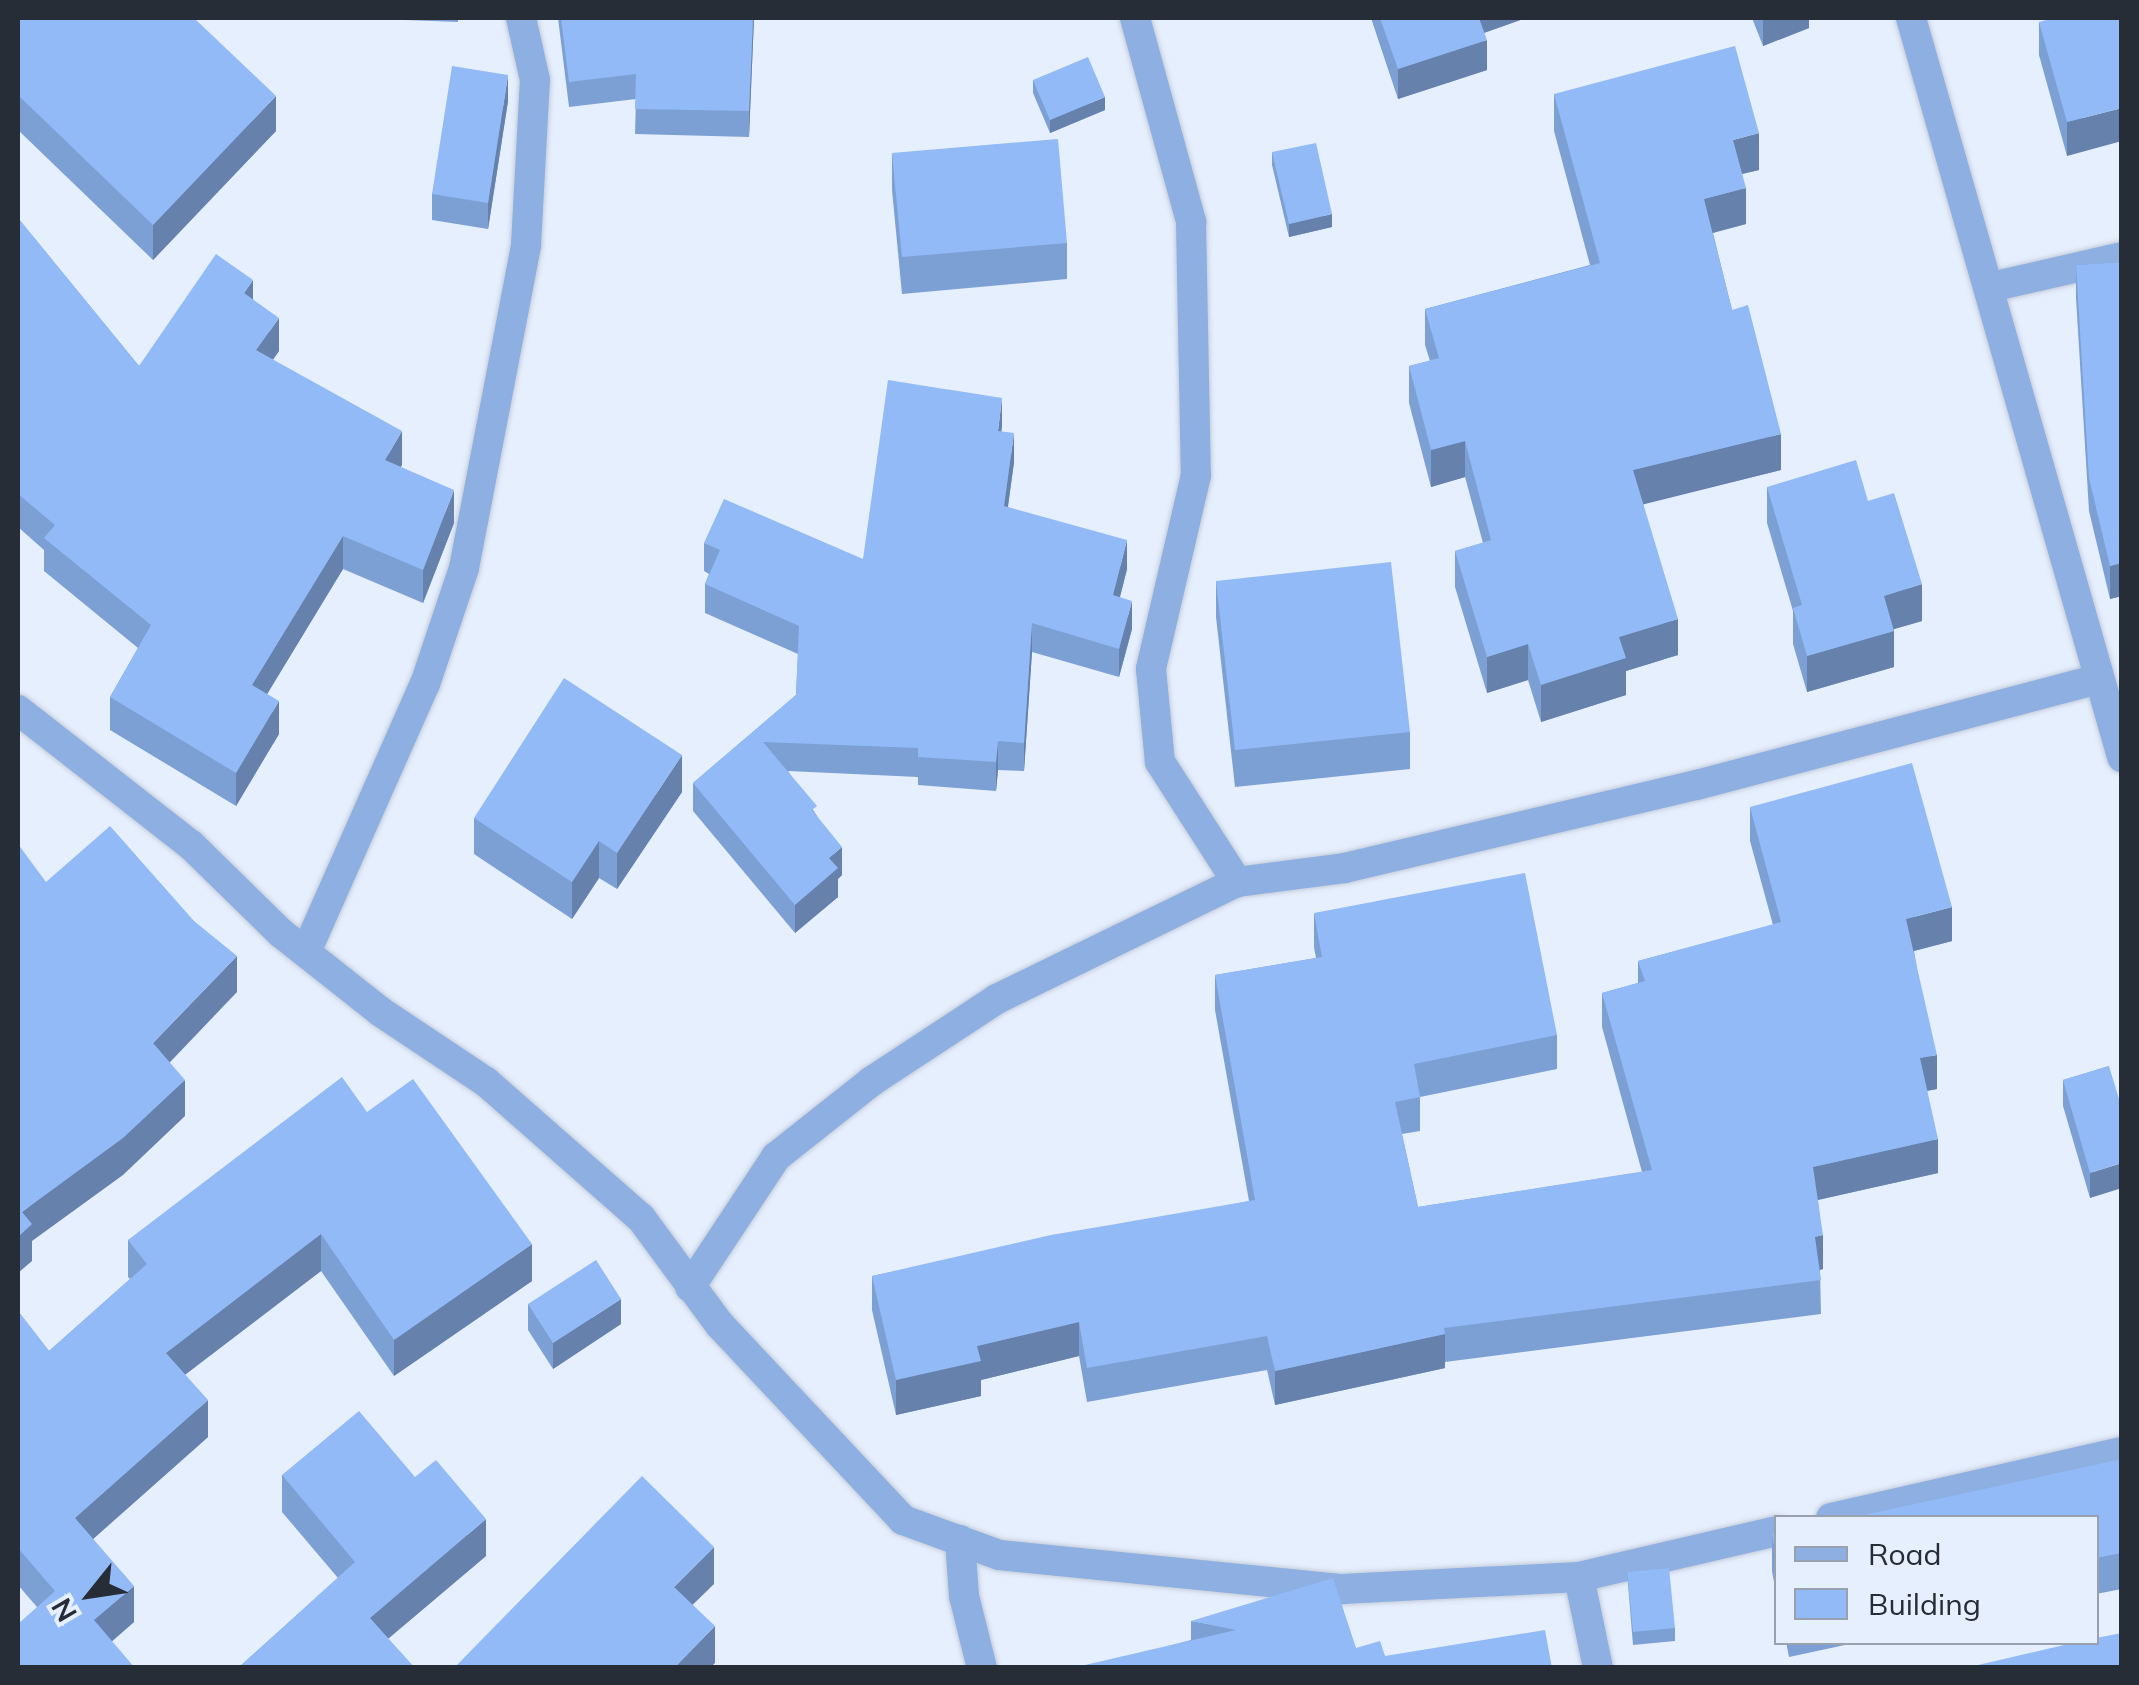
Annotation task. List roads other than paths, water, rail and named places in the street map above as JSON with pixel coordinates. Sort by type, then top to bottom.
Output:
[{"type":"street","points":[[306,952],[425,684],[464,568],[526,245],[535,80],[521,18]]},
{"type":"street","points":[[1135,18],[1191,222],[1196,475],[1150,668],[1160,762],[1237,882]]},
{"type":"street","points":[[1911,18],[2122,757]]},
{"type":"street","points":[[1990,287],[2122,256]]},
{"type":"street","points":[[690,1287],[776,1157],[872,1082],[996,999],[1237,882],[1345,868],[1697,785],[2097,679]]},
{"type":"street","points":[[18,710],[191,846],[306,952],[500,1094],[641,1218],[690,1287],[826,1445],[903,1520],[1000,1555],[1342,1589],[1579,1577],[1774,1531]]},
{"type":"street","points":[[1844,1515],[2122,1452]]},
{"type":"street","points":[[960,1540],[964,1596],[982,1668]]},
{"type":"street","points":[[1579,1577],[1598,1668]]}]
